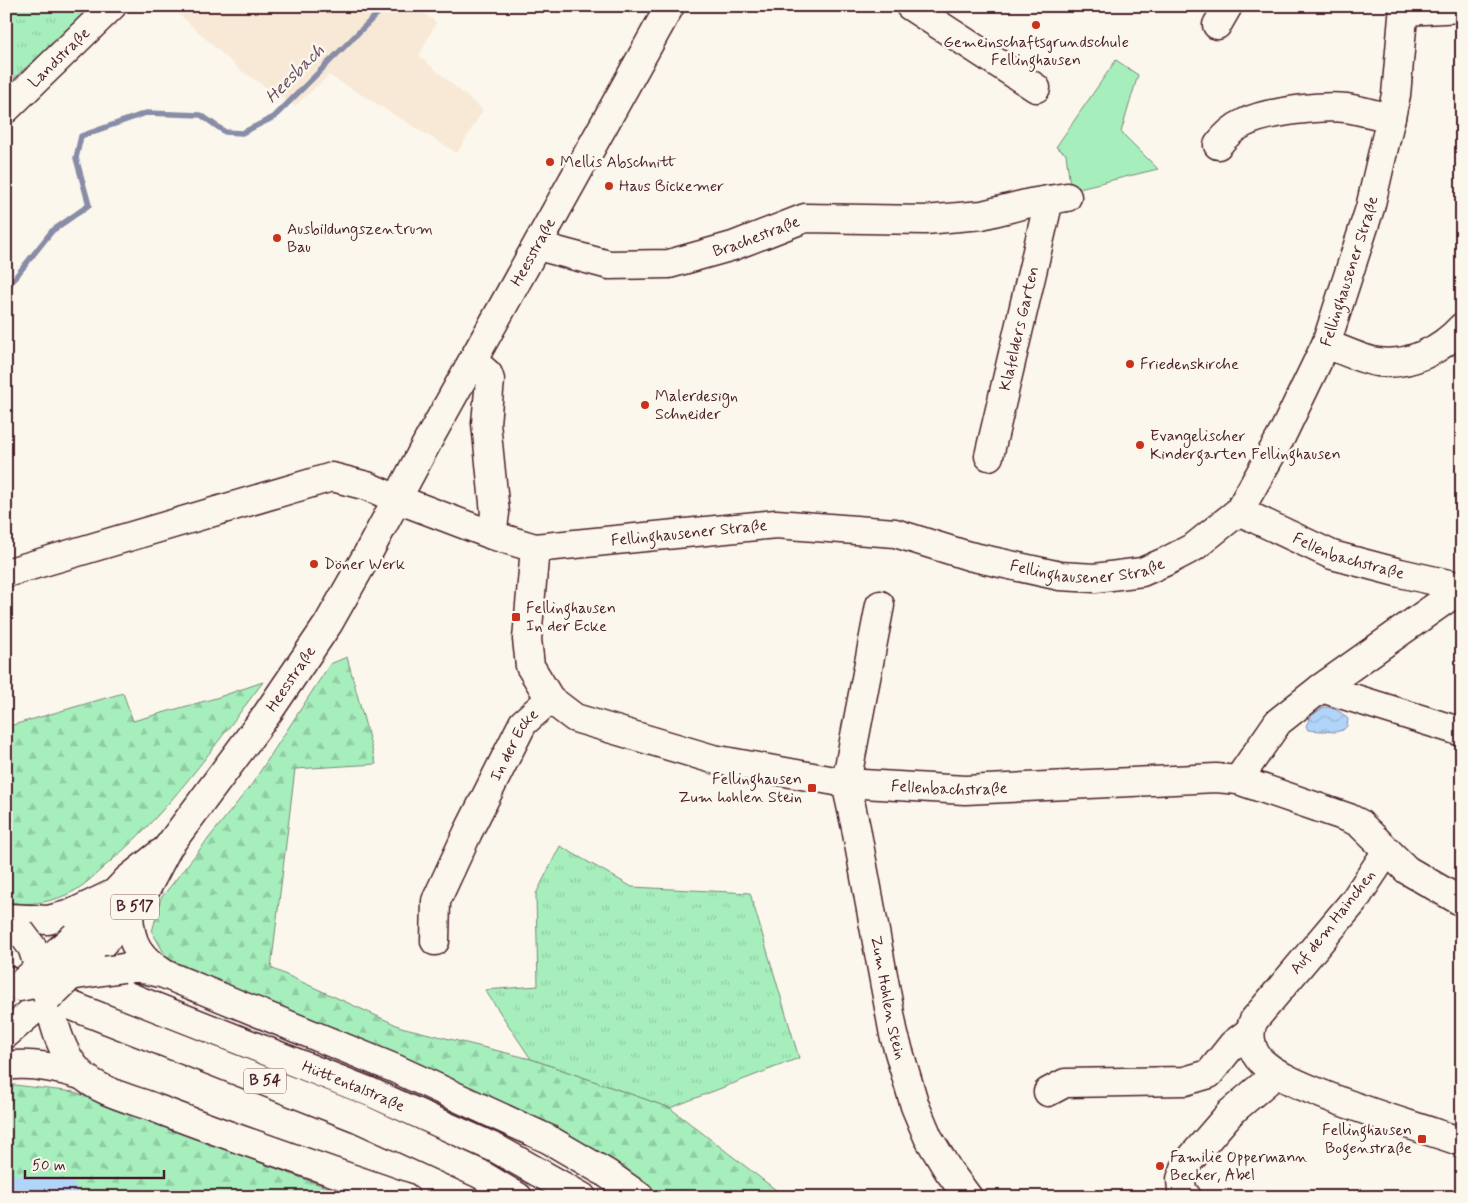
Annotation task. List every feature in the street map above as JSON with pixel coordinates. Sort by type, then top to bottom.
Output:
[{"type":"main road","name":"Landstraße","points":[[6,108],[112,6]]},
{"type":"main road","name":"Heesstraße","points":[[10,1031],[24,986],[82,946],[122,904],[144,893],[173,841],[267,714],[328,624],[670,6]]},
{"type":"main road","points":[[910,6],[1036,88]]},
{"type":"main road","points":[[1404,9],[1462,8]]},
{"type":"main road","name":"Fellinghausener Straße","points":[[397,499],[492,535],[534,548],[776,524],[895,533],[969,556],[1060,576],[1095,578],[1142,572],[1167,561],[1194,547],[1239,511],[1282,435],[1326,344],[1370,208],[1391,118],[1396,95],[1404,9]]},
{"type":"main road","points":[[1218,146],[1229,133],[1244,122],[1280,113],[1307,109],[1346,108],[1391,118]]},
{"type":"main road","name":"Brachestraße","points":[[538,246],[609,266],[669,264],[733,246],[805,218],[926,220],[982,216],[1030,203],[1058,198]]},
{"type":"main road","name":"Klafelders Garten","points":[[989,456],[1058,198]]},
{"type":"main road","points":[[1326,344],[1378,362],[1401,361],[1418,357],[1437,349],[1462,327]]},
{"type":"main road","points":[[473,361],[488,374],[490,380],[486,423],[495,513],[492,535]]},
{"type":"main road","points":[[6,573],[332,477],[368,486],[397,499]]},
{"type":"main road","name":"Fellenbachstraße","points":[[1239,511],[1332,554],[1400,574],[1462,588]]},
{"type":"main road","name":"In der Ecke","points":[[435,941],[436,901],[468,832],[523,723],[550,698],[530,666],[527,639],[534,548]]},
{"type":"main road","name":"Fellenbachstraße","points":[[550,698],[575,718],[714,759],[846,783],[965,790],[1216,778],[1238,780],[1278,722],[1321,688],[1462,588]]},
{"type":"main road","points":[[846,783],[880,605]]},
{"type":"main road","points":[[1321,688],[1462,732]]},
{"type":"main road","points":[[1238,780],[1349,818],[1359,824],[1407,870],[1462,902]]},
{"type":"main road","name":"Zum Hohlen Stein","points":[[846,783],[894,1035],[915,1106],[928,1136],[948,1170],[968,1197]]},
{"type":"main road","name":"Auf dem Hainchen","points":[[1048,1092],[1065,1083],[1185,1081],[1209,1074],[1232,1044],[1250,1031],[1254,1020],[1354,901],[1386,851]]},
{"type":"main road","points":[[10,928],[122,904],[131,937],[139,953],[164,974]]},
{"type":"main road","points":[[10,928],[32,947],[24,986],[55,1026],[69,1060],[81,1074],[98,1086],[190,1122],[405,1197]]},
{"type":"main road","name":"Hüttentalstraße","points":[[10,928],[497,1149],[582,1197]]},
{"type":"main road","name":"Heesstraße","points":[[24,986],[70,976],[82,946]]},
{"type":"main road","points":[[70,976],[123,968],[139,968],[164,974],[396,1069],[548,1139],[606,1173],[640,1197]]},
{"type":"main road","name":"Hüttentalstraße","points":[[24,986],[358,1118],[480,1174],[518,1197]]},
{"type":"main road","points":[[1250,1031],[1254,1049],[1259,1058],[1277,1073],[1338,1101],[1462,1142]]},
{"type":"main road","points":[[6,1066],[23,1064],[81,1074]]},
{"type":"main road","points":[[1187,1197],[1182,1191],[1181,1179],[1187,1163],[1231,1112],[1277,1073]]},
{"type":"shaded area","points":[[170,6],[413,6],[436,22],[419,56],[483,110],[457,153],[329,75],[295,106],[240,70]]},
{"type":"green space","points":[[6,6],[97,6],[6,85]]},
{"type":"green space","points":[[1116,60],[1138,75],[1121,132],[1158,169],[1075,189],[1070,185],[1066,154],[1056,147]]},
{"type":"green space","points":[[347,657],[376,764],[295,769],[271,968],[401,1027],[531,1059],[670,1108],[785,1197],[658,1197],[636,1180],[529,1118],[167,958],[152,932],[161,898],[252,784],[330,664]]},
{"type":"green space","points":[[263,682],[170,802],[128,846],[89,880],[72,892],[44,902],[24,904],[6,900],[6,727],[123,693],[133,721],[216,698]]},
{"type":"green space","points":[[560,846],[632,887],[750,893],[799,1058],[670,1108],[531,1059],[485,990],[538,986],[536,894]]},
{"type":"green space","points":[[6,1084],[74,1092],[352,1197],[6,1197]]},
{"type":"water","points":[[1324,707],[1337,710],[1348,719],[1347,726],[1343,730],[1335,732],[1308,730],[1306,726],[1311,716]]},
{"type":"waterway","name":"Heesbach","points":[[6,289],[52,231],[89,205],[76,158],[81,136],[146,113],[201,115],[225,132],[242,133],[274,117],[385,6]]},
{"type":"waterway","points":[[6,1191],[63,1197]]},
{"type":"place","name":"Gemeinschaftsgrundschule Fellinghausen","points":[[1036,25]]},
{"type":"place","name":"Mellis Abschnitt","points":[[550,162]]},
{"type":"place","name":"Haus Bickemer","points":[[609,186]]},
{"type":"place","name":"Ausbildungszentrum Bau","points":[[277,238]]},
{"type":"place","name":"Friedenskirche","points":[[1130,364]]},
{"type":"place","name":"Malerdesign Schneider","points":[[645,405]]},
{"type":"place","name":"Evangelischer Kindergarten Fellinghausen","points":[[1140,445]]},
{"type":"place","name":"Döner Werk","points":[[314,564]]},
{"type":"place","name":"Fellinghausen In der Ecke","points":[[516,617]]},
{"type":"place","name":"Fellinghausen Zum hohlen Stein","points":[[812,788]]},
{"type":"place","name":"Fellinghausen Bogenstraße","points":[[1422,1139]]},
{"type":"place","name":"Familie Oppermann Becker, Abel","points":[[1160,1166]]}]
